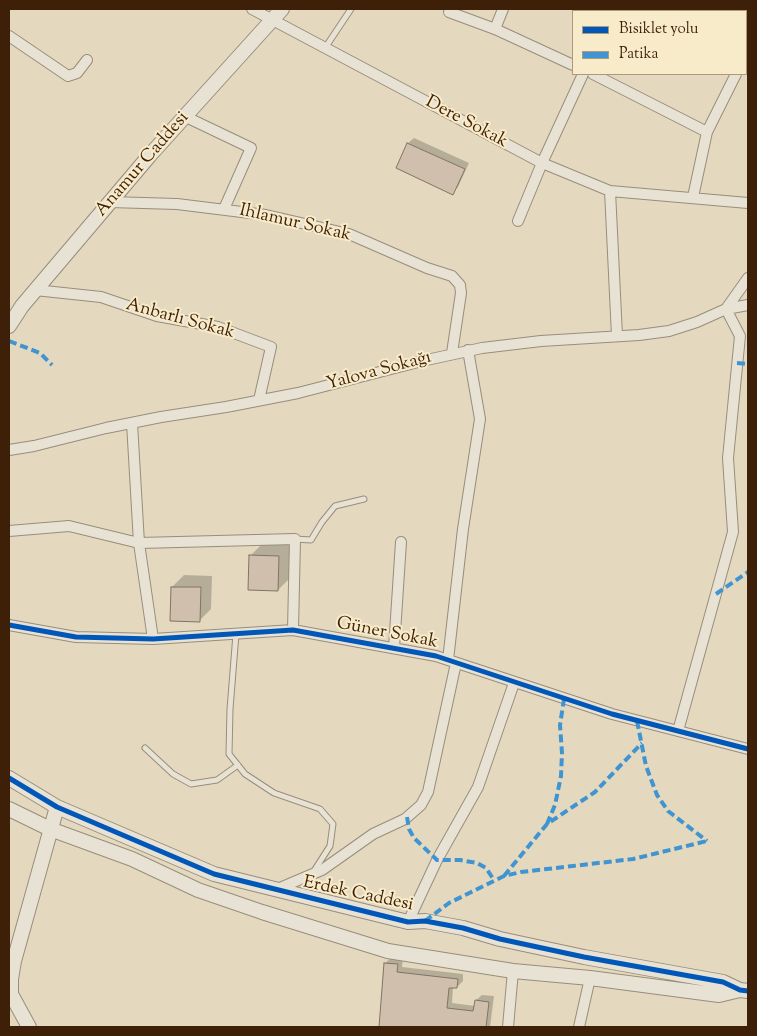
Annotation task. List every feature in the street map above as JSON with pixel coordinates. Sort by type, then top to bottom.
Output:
[{"type":"street","name":"Dere Sokak","points":[[252,9],[542,162],[610,191],[748,203]]},
{"type":"street","name":"Anamur Caddesi","points":[[9,326],[35,290],[184,116],[282,9]]},
{"type":"street","points":[[450,9],[450,12],[495,29],[572,64]]},
{"type":"street","points":[[495,29],[503,9]]},
{"type":"street","points":[[9,36],[68,76],[77,74],[86,60]]},
{"type":"street","points":[[518,222],[542,162],[583,75]]},
{"type":"street","points":[[595,75],[708,132]]},
{"type":"street","points":[[693,197],[708,132],[736,75]]},
{"type":"street","points":[[184,116],[251,148],[224,209]]},
{"type":"street","points":[[610,191],[617,336]]},
{"type":"street","name":"Ihlamur Sokak","points":[[110,202],[177,204],[266,215],[349,234],[455,278],[460,285],[461,293],[452,354]]},
{"type":"street","points":[[678,731],[733,532],[728,458],[740,336],[726,309],[748,278]]},
{"type":"street","name":"Anbarlı Sokak","points":[[35,290],[101,297],[157,316],[218,328],[271,347],[260,400]]},
{"type":"street","name":"Yalova Sokağı","points":[[9,450],[132,423],[298,393],[468,350],[540,341],[668,331],[697,322],[726,309],[748,305]]},
{"type":"street","points":[[274,891],[311,876],[331,865],[373,834],[410,815],[428,792],[452,661],[464,528],[480,419],[468,350]]},
{"type":"street","points":[[132,423],[139,543],[153,639]]},
{"type":"street","points":[[9,531],[69,526],[139,543],[295,538],[293,630]]},
{"type":"street","points":[[394,648],[401,542]]},
{"type":"street","name":"Güner Sokak","points":[[9,625],[76,637],[153,639],[293,630],[394,648],[452,661],[612,714],[748,749]]},
{"type":"street","points":[[408,922],[437,860],[478,787],[514,683]]},
{"type":"street","name":"Erdek Caddesi","points":[[9,778],[57,807],[214,874],[274,891],[408,922],[425,921],[463,928],[584,957],[723,982],[744,991]]},
{"type":"street","points":[[29,1027],[11,994],[11,979],[14,960],[57,807]]},
{"type":"street","name":"Erdek Caddesi","points":[[9,809],[50,829],[132,859],[198,890],[388,951],[513,971],[590,978],[719,995],[744,991]]},
{"type":"street","points":[[508,1027],[513,971]]},
{"type":"street","points":[[579,1027],[590,978]]},
{"type":"lane","points":[[324,48],[351,9]]},
{"type":"lane","points":[[295,538],[311,540],[335,506],[364,499]]},
{"type":"lane","points":[[236,634],[230,709],[229,754],[245,774],[274,793],[320,809],[333,824],[330,846],[311,876]]},
{"type":"lane","points":[[145,748],[173,774],[191,784],[217,780],[238,764]]},
{"type":"building","points":[[407,143],[465,169],[453,195],[396,168]]},
{"type":"building","points":[[249,555],[279,556],[278,591],[248,590]]},
{"type":"building","points":[[171,587],[201,587],[200,622],[170,621]]},
{"type":"building","points":[[384,963],[398,964],[397,972],[458,979],[457,988],[449,988],[447,1008],[473,1011],[475,1000],[489,1002],[486,1027],[379,1027]]},
{"type":"marked path","points":[[9,341],[40,353],[52,365]]},
{"type":"marked path","points":[[737,363],[748,364]]},
{"type":"marked path","points":[[716,594],[748,572]]},
{"type":"marked path","points":[[547,824],[555,805],[561,776],[560,725],[564,699]]},
{"type":"marked path","points":[[637,721],[646,766],[657,795],[668,811],[707,841]]},
{"type":"marked path","points":[[504,876],[547,824],[595,792],[642,743]]},
{"type":"marked path","points":[[407,817],[409,829],[414,838],[437,860],[460,860],[477,863],[486,868],[494,880]]},
{"type":"marked path","points":[[425,921],[449,903],[504,876],[521,872],[633,859],[707,841]]},
{"type":"cycle path","points":[[9,625],[76,637],[153,639],[293,630],[436,656],[612,714],[748,749]]},
{"type":"cycle path","points":[[9,778],[57,807],[214,874],[408,922],[425,921],[463,928],[500,939],[584,957],[723,982],[740,990],[748,991]]}]
